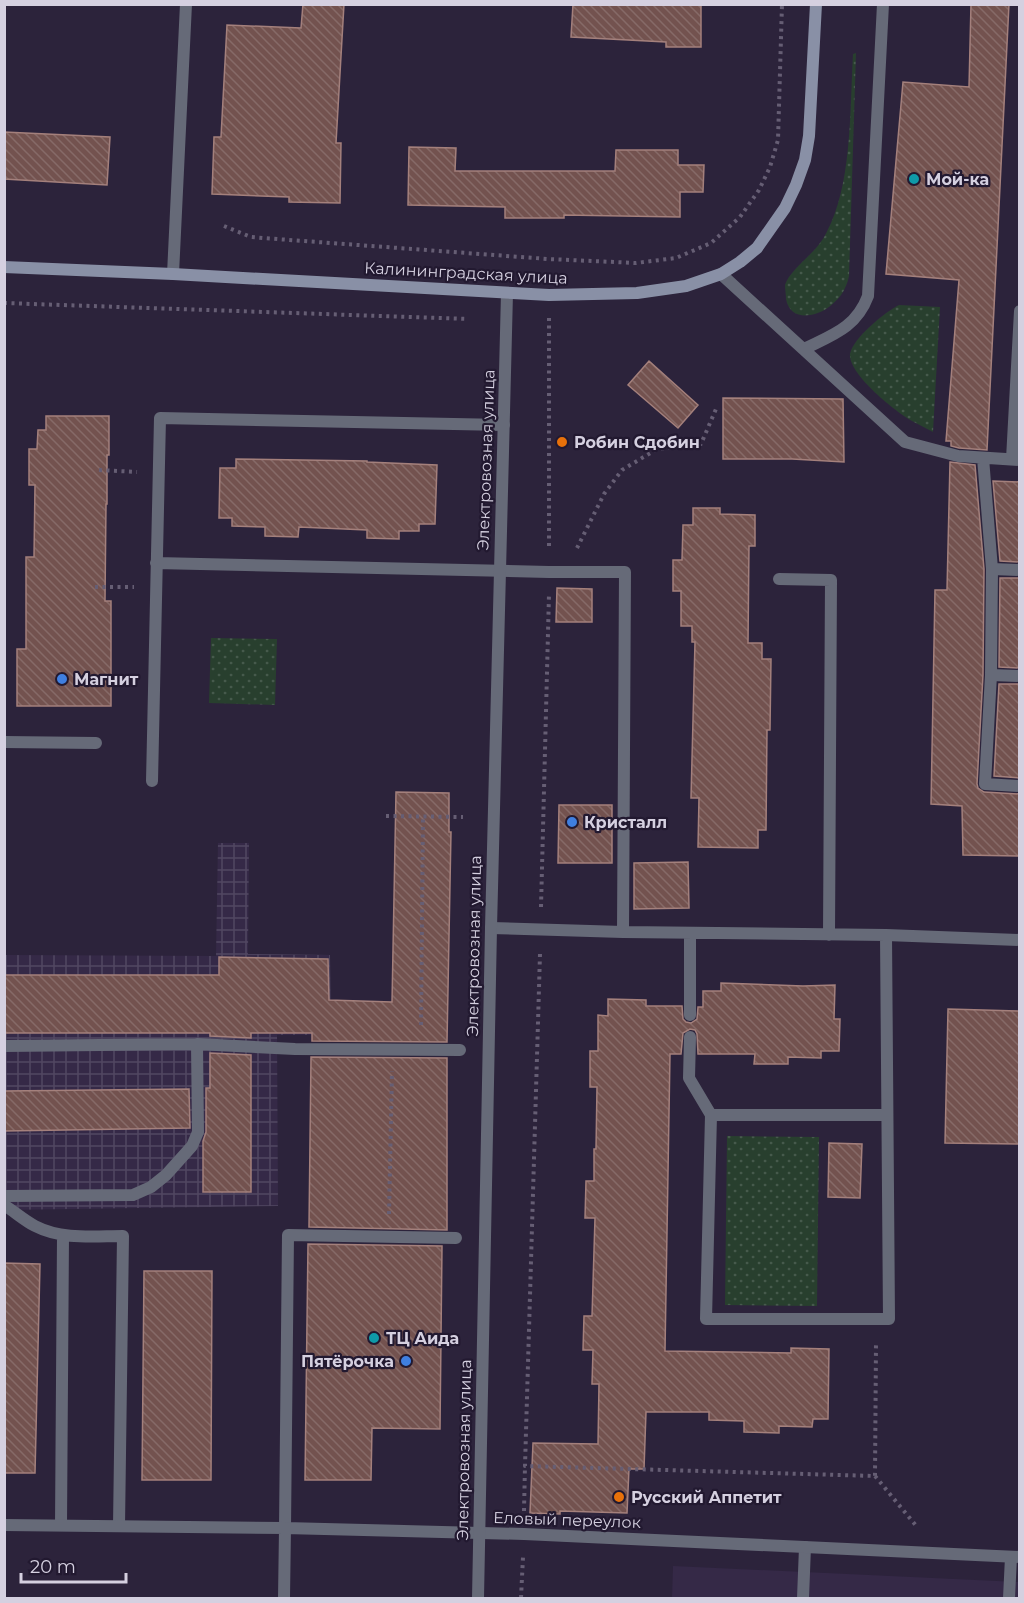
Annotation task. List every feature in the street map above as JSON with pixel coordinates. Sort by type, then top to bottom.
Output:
[{"type":"main road","name":"Калининградская улица","points":[[4,267],[549,295],[637,293],[686,286],[721,274],[757,248],[785,208],[796,185],[806,160],[809,136],[816,4]]},
{"type":"street","points":[[173,274],[186,4]]},
{"type":"street","points":[[804,349],[848,327],[864,307],[867,296],[883,4]]},
{"type":"street","points":[[721,274],[905,442],[958,456],[1016,460],[1020,311]]},
{"type":"street","name":"Электровозная улица","points":[[478,1599],[491,928],[507,293]]},
{"type":"street","points":[[152,781],[160,418],[504,426]]},
{"type":"street","points":[[983,458],[992,569],[991,675],[986,784],[1020,786]]},
{"type":"street","points":[[156,563],[625,572],[622,932]]},
{"type":"street","points":[[992,569],[1020,570]]},
{"type":"street","points":[[779,579],[831,580],[829,935]]},
{"type":"street","points":[[991,675],[1020,676]]},
{"type":"street","points":[[4,742],[96,743]]},
{"type":"street","points":[[491,928],[886,935],[1020,940]]},
{"type":"street","points":[[690,933],[690,1015]]},
{"type":"street","points":[[690,1037],[689,1078],[711,1115],[706,1319],[889,1319],[886,935]]},
{"type":"street","points":[[4,1046],[197,1044],[460,1050]]},
{"type":"street","points":[[4,1196],[133,1195],[151,1187],[166,1175],[192,1146],[198,1132],[197,1044]]},
{"type":"street","points":[[711,1115],[887,1115]]},
{"type":"street","points":[[4,1205],[34,1226],[47,1232],[63,1236],[123,1236],[119,1526]]},
{"type":"street","points":[[284,1599],[288,1235],[456,1238]]},
{"type":"street","points":[[61,1526],[63,1236]]},
{"type":"street","name":"Еловый переулок","points":[[4,1525],[285,1528],[524,1534],[1015,1557]]},
{"type":"street","points":[[803,1599],[805,1546]]},
{"type":"street","points":[[1009,1599],[1015,1557]]},
{"type":"path","points":[[224,226],[234,228],[251,237],[548,260],[636,263],[676,258],[711,243],[740,217],[759,190],[770,167],[777,140],[782,4]]},
{"type":"path","points":[[549,295],[549,572],[525,1466],[875,1476]]},
{"type":"path","points":[[4,303],[468,319]]},
{"type":"path","points":[[549,572],[579,546],[604,494],[622,470],[657,449],[701,444],[716,409]]},
{"type":"path","points":[[99,471],[158,473]]},
{"type":"path","points":[[95,587],[156,587]]},
{"type":"path","points":[[386,816],[463,816]]},
{"type":"path","points":[[421,1050],[423,816]]},
{"type":"path","points":[[388,1236],[392,1050]]},
{"type":"path","points":[[877,1319],[875,1476],[939,1553]]},
{"type":"shaded area","points":[[218,843],[249,843],[248,954],[330,955],[331,1035],[277,1035],[278,1206],[5,1210],[4,955],[216,956]]},
{"type":"shaded area","points":[[673,1566],[1020,1582],[1019,1598],[672,1598]]},
{"type":"green space","points":[[856,53],[848,281],[844,291],[830,306],[814,314],[796,314],[788,306],[785,285],[791,274],[822,241],[838,204],[846,162],[853,54]]},
{"type":"green space","points":[[899,305],[940,307],[933,432],[905,416],[874,392],[851,362],[852,348],[863,333],[878,319]]},
{"type":"green space","points":[[211,638],[277,639],[275,705],[209,703]]},
{"type":"green space","points":[[727,1136],[819,1137],[817,1306],[725,1305]]},
{"type":"building","points":[[303,4],[344,4],[336,143],[341,143],[340,203],[289,202],[289,197],[212,194],[214,137],[221,137],[227,25],[301,28]]},
{"type":"building","points":[[573,4],[701,4],[701,47],[666,47],[666,42],[571,37]]},
{"type":"building","points":[[971,4],[1009,4],[987,450],[959,448],[951,446],[951,441],[946,441],[959,280],[886,274],[903,82],[969,87]]},
{"type":"building","points":[[4,132],[110,137],[107,185],[4,179]]},
{"type":"building","points":[[409,147],[456,148],[455,171],[615,171],[616,150],[678,150],[678,165],[704,165],[703,192],[680,192],[680,217],[564,215],[564,218],[505,218],[505,207],[408,205]]},
{"type":"building","points":[[649,361],[698,405],[678,428],[628,385]]},
{"type":"building","points":[[723,398],[843,399],[844,462],[723,459]]},
{"type":"building","points":[[46,416],[109,416],[105,601],[111,601],[111,706],[17,706],[17,649],[26,649],[26,557],[34,557],[35,485],[29,485],[29,449],[37,449],[38,430],[46,430]]},
{"type":"building","points":[[236,459],[367,461],[437,465],[435,524],[419,524],[419,531],[399,531],[399,539],[367,538],[367,530],[299,527],[298,537],[265,536],[265,527],[232,526],[232,518],[219,518],[220,468],[236,468]]},
{"type":"building","points":[[950,462],[975,465],[984,569],[983,675],[977,784],[978,788],[984,792],[1020,794],[1020,856],[963,855],[962,806],[931,804],[935,590],[947,590]]},
{"type":"building","points":[[993,481],[1020,482],[1020,562],[1000,561]]},
{"type":"building","points":[[693,508],[720,508],[720,514],[755,515],[755,546],[749,546],[748,643],[762,643],[762,659],[771,659],[770,730],[767,730],[766,830],[758,830],[758,848],[698,847],[699,798],[691,798],[695,642],[692,642],[692,626],[681,626],[681,591],[673,591],[673,560],[682,560],[683,525],[693,525]]},
{"type":"building","points":[[1000,578],[1020,578],[1020,668],[999,667]]},
{"type":"building","points":[[557,588],[592,589],[592,622],[556,622]]},
{"type":"building","points":[[999,684],[1020,684],[1020,778],[994,776]]},
{"type":"building","points":[[396,792],[449,793],[449,832],[451,832],[447,1042],[312,1041],[312,1033],[251,1033],[251,1038],[210,1036],[210,1033],[4,1033],[4,975],[219,975],[219,957],[328,959],[329,1000],[392,1002]]},
{"type":"building","points":[[559,805],[612,805],[612,863],[558,863]]},
{"type":"building","points":[[688,862],[689,908],[634,909],[634,863]]},
{"type":"building","points":[[721,983],[835,985],[834,1019],[840,1019],[839,1051],[821,1051],[821,1058],[788,1057],[788,1064],[754,1064],[755,1054],[698,1054],[697,1034],[695,1030],[690,1029],[683,1033],[681,1054],[670,1054],[665,1351],[791,1353],[791,1348],[829,1349],[828,1419],[813,1419],[812,1427],[779,1426],[779,1433],[744,1432],[744,1421],[709,1420],[709,1412],[646,1412],[644,1469],[629,1469],[627,1513],[560,1511],[560,1514],[530,1513],[533,1443],[598,1444],[599,1384],[592,1384],[593,1350],[583,1350],[584,1316],[592,1316],[595,1218],[585,1218],[586,1181],[594,1181],[597,1087],[590,1087],[590,1051],[598,1051],[598,1015],[608,1016],[608,999],[646,1000],[646,1006],[682,1006],[683,1019],[691,1023],[697,1019],[698,1007],[703,1007],[703,991],[721,991]]},
{"type":"building","points":[[948,1009],[1020,1011],[1019,1144],[945,1143]]},
{"type":"building","points":[[210,1053],[251,1055],[251,1192],[203,1192],[203,1141],[206,1132],[206,1088],[210,1088]]},
{"type":"building","points":[[311,1057],[447,1058],[447,1230],[309,1227]]},
{"type":"building","points":[[189,1089],[190,1128],[4,1131],[4,1091]]},
{"type":"building","points":[[829,1143],[862,1144],[860,1198],[828,1197]]},
{"type":"building","name":"ТЦ Аида","points":[[308,1244],[442,1246],[440,1429],[372,1428],[371,1480],[305,1480]]},
{"type":"building","points":[[4,1263],[40,1264],[35,1473],[4,1473]]},
{"type":"building","points":[[144,1271],[212,1271],[211,1480],[142,1480]]},
{"type":"place","name":"Мой-ка","points":[[914,179]]},
{"type":"place","name":"Робин Сдобин","points":[[562,442]]},
{"type":"place","name":"Магнит","points":[[62,679]]},
{"type":"place","name":"Кристалл","points":[[572,822]]},
{"type":"place","name":"ТЦ Аида","points":[[374,1338]]},
{"type":"place","name":"Пятёрочка","points":[[406,1361]]},
{"type":"place","name":"Русский Аппетит","points":[[619,1497]]}]
